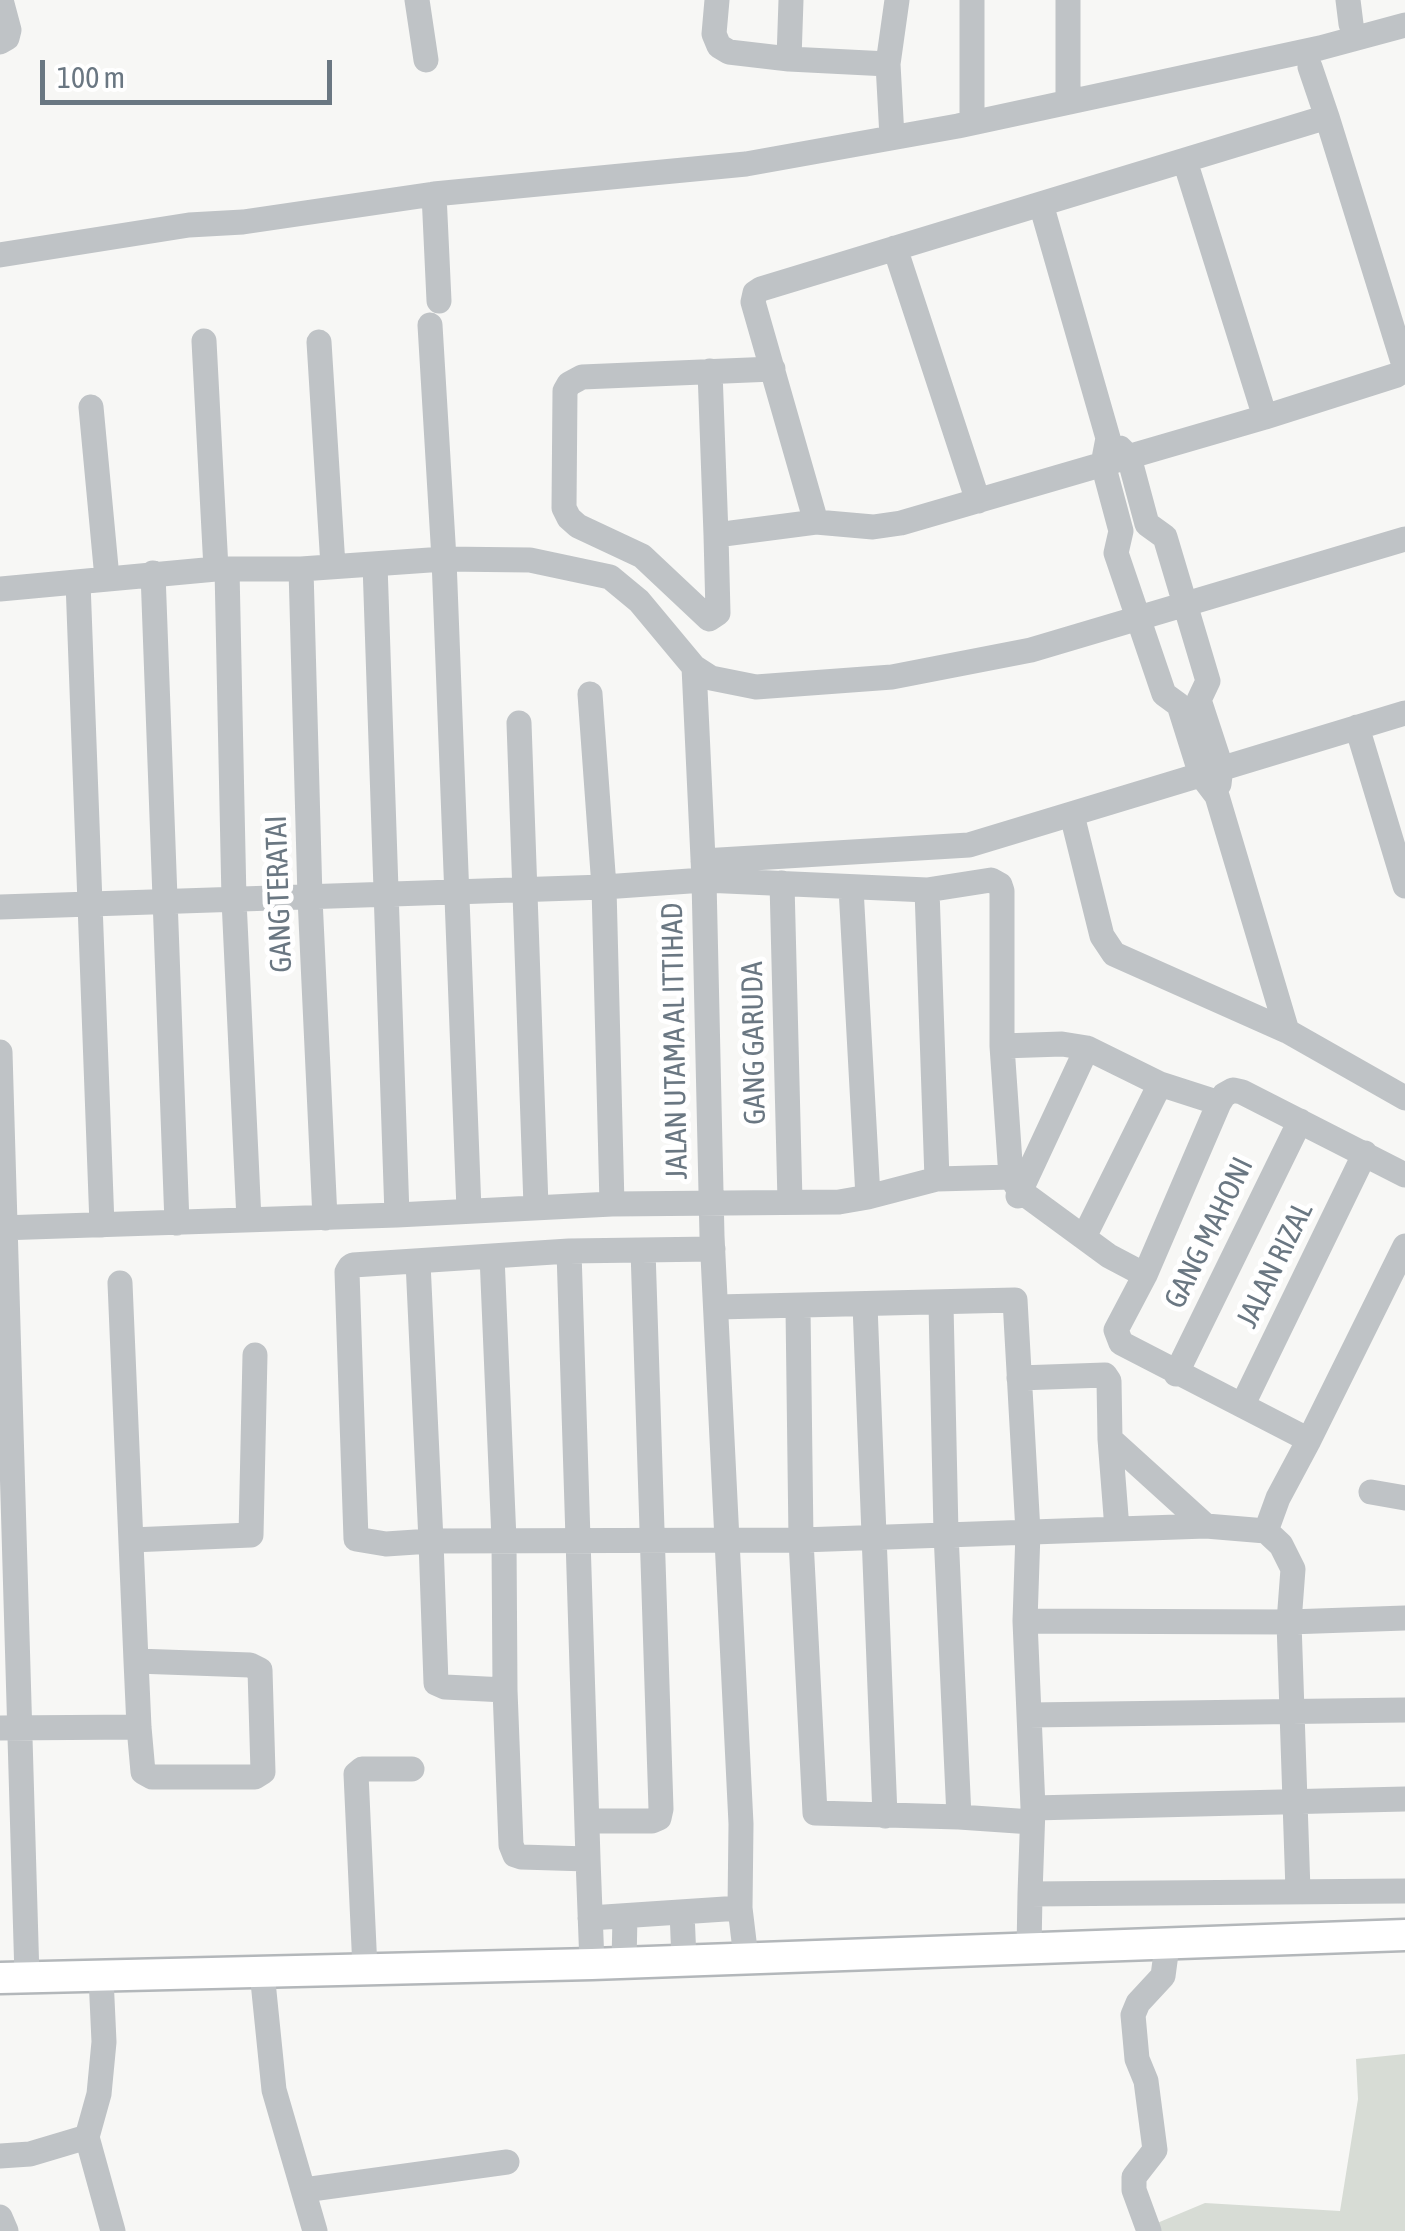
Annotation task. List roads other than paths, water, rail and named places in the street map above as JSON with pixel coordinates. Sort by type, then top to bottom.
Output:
[{"type":"main road","points":[[13,1977],[592,1964],[1405,1935]]},
{"type":"street","points":[[417,0],[426,60]]},
{"type":"street","points":[[717,0],[714,34],[723,50],[789,59],[888,64]]},
{"type":"street","points":[[789,59],[791,0]]},
{"type":"street","points":[[892,138],[888,64],[896,0]]},
{"type":"street","points":[[972,0],[972,122]]},
{"type":"street","points":[[1068,0],[1068,102]]},
{"type":"street","points":[[0,42],[9,34],[9,2]]},
{"type":"street","points":[[0,255],[155,230],[243,222],[434,194],[746,164],[1068,102],[1320,48],[1405,25]]},
{"type":"street","points":[[716,535],[816,522],[846,527],[887,525],[1265,417],[1396,375],[1404,368],[1310,67]]},
{"type":"street","points":[[816,522],[754,302],[755,293],[761,288],[1327,117]]},
{"type":"street","points":[[1185,161],[1265,417]]},
{"type":"street","points":[[434,194],[434,313],[469,1210]]},
{"type":"street","points":[[1041,204],[1108,438],[1103,464],[1121,531],[1116,554],[1164,694],[1189,702]]},
{"type":"street","points":[[895,248],[978,501]]},
{"type":"street","points":[[204,340],[221,569],[249,1220]]},
{"type":"street","points":[[318,342],[333,566]]},
{"type":"street","points":[[710,372],[718,614],[709,620],[680,588],[642,556],[578,526],[564,508],[565,391],[582,377],[772,369]]},
{"type":"street","points":[[91,407],[106,578]]},
{"type":"street","points":[[1108,438],[1129,457],[1148,524],[1165,537],[1208,681],[1189,702]]},
{"type":"street","points":[[1121,531],[1148,524]]},
{"type":"street","points":[[0,589],[221,569],[530,560],[610,578],[639,601],[694,666],[711,678],[756,687],[892,678],[1031,650],[1405,539]]},
{"type":"street","points":[[376,564],[397,1215]]},
{"type":"street","name":"GANG TERATAI","points":[[301,569],[310,898],[325,1218]]},
{"type":"street","points":[[153,573],[177,1222]]},
{"type":"street","points":[[78,582],[102,1225]]},
{"type":"street","name":"JALAN UTAMA AL ITTIHAD","points":[[694,666],[712,1224],[741,1824],[740,1908],[746,1958]]},
{"type":"street","points":[[590,694],[604,887],[612,1204]]},
{"type":"street","points":[[1189,702],[1287,1031]]},
{"type":"street","points":[[0,907],[604,887],[703,870],[970,844],[1405,713]]},
{"type":"street","points":[[520,723],[536,1206]]},
{"type":"street","points":[[1357,728],[1405,886]]},
{"type":"street","points":[[1072,815],[1102,936],[1114,954],[1287,1031],[1405,1098]]},
{"type":"street","points":[[703,870],[782,883],[851,888],[927,890],[986,880],[1000,886],[1002,1046],[1016,1187]]},
{"type":"street","name":"GANG GARUDA","points":[[782,883],[790,1201]]},
{"type":"street","points":[[851,888],[868,1198]]},
{"type":"street","points":[[927,890],[936,1179]]},
{"type":"street","points":[[1002,1046],[1062,1044],[1087,1048],[1160,1084],[1219,1103]]},
{"type":"street","points":[[1016,1187],[1087,1048]]},
{"type":"street","points":[[0,1052],[8,1276],[4,1336],[13,1977]]},
{"type":"street","points":[[1084,1237],[1160,1084]]},
{"type":"street","points":[[1310,1440],[1176,1374],[1122,1343],[1116,1330],[1224,1095],[1236,1090],[1405,1175]]},
{"type":"street","name":"GANG MAHONI","points":[[1176,1374],[1300,1121]]},
{"type":"street","name":"JALAN RIZAL","points":[[1243,1404],[1365,1153]]},
{"type":"street","points":[[1145,1274],[1109,1256],[1016,1187],[936,1179],[868,1198],[790,1201],[643,1250],[353,1265],[347,1272],[356,1539],[386,1544],[504,1540],[729,1542],[1206,1526],[1271,1517]]},
{"type":"street","points":[[4,1234],[102,1225],[612,1204],[712,1224]]},
{"type":"street","points":[[1298,1892],[1288,1622],[1293,1569],[1271,1517],[1405,1246]]},
{"type":"street","points":[[588,1821],[652,1821],[660,1814],[643,1250]]},
{"type":"street","points":[[570,1251],[592,1964]]},
{"type":"street","points":[[492,1256],[512,1851],[521,1857],[588,1859]]},
{"type":"street","points":[[418,1262],[436,1683],[445,1687],[505,1690]]},
{"type":"street","points":[[120,1282],[136,1661],[141,1766],[146,1775],[255,1776],[264,1772],[260,1670],[250,1665],[136,1661]]},
{"type":"street","points":[[717,1308],[1015,1300],[1028,1532],[1025,1620],[1032,1815],[1029,1950]]},
{"type":"street","points":[[941,1304],[946,1533],[959,1817]]},
{"type":"street","points":[[865,1305],[885,1816]]},
{"type":"street","points":[[798,1308],[801,1540],[815,1813],[959,1817],[1405,1800]]},
{"type":"street","points":[[131,1540],[251,1536],[255,1355]]},
{"type":"street","points":[[1019,1378],[1105,1375],[1109,1381],[1118,1529]]},
{"type":"street","points":[[1110,1439],[1206,1526]]},
{"type":"street","points":[[1371,1492],[1405,1498]]},
{"type":"street","points":[[1025,1620],[1288,1622],[1405,1618]]},
{"type":"street","points":[[1029,1715],[1405,1710]]},
{"type":"street","points":[[10,1728],[139,1727]]},
{"type":"street","points":[[365,1969],[356,1774],[362,1769],[412,1769]]},
{"type":"street","points":[[1030,1894],[1405,1891]]},
{"type":"street","points":[[590,1918],[740,1908]]},
{"type":"street","points":[[682,1912],[684,1960]]},
{"type":"street","points":[[624,1962],[625,1916]]},
{"type":"street","points":[[1149,2231],[1134,2190],[1134,2177],[1155,2147],[1146,2081],[1137,2058],[1133,2015],[1163,1976],[1167,1946]]},
{"type":"street","points":[[262,1972],[274,2090],[312,2230]]},
{"type":"street","points":[[101,1976],[100,2094],[87,2137],[112,2231]]},
{"type":"street","points":[[0,2156],[30,2154],[87,2137]]},
{"type":"street","points":[[304,2190],[507,2162]]},
{"type":"street","points":[[0,2216],[6,2231]]}]
